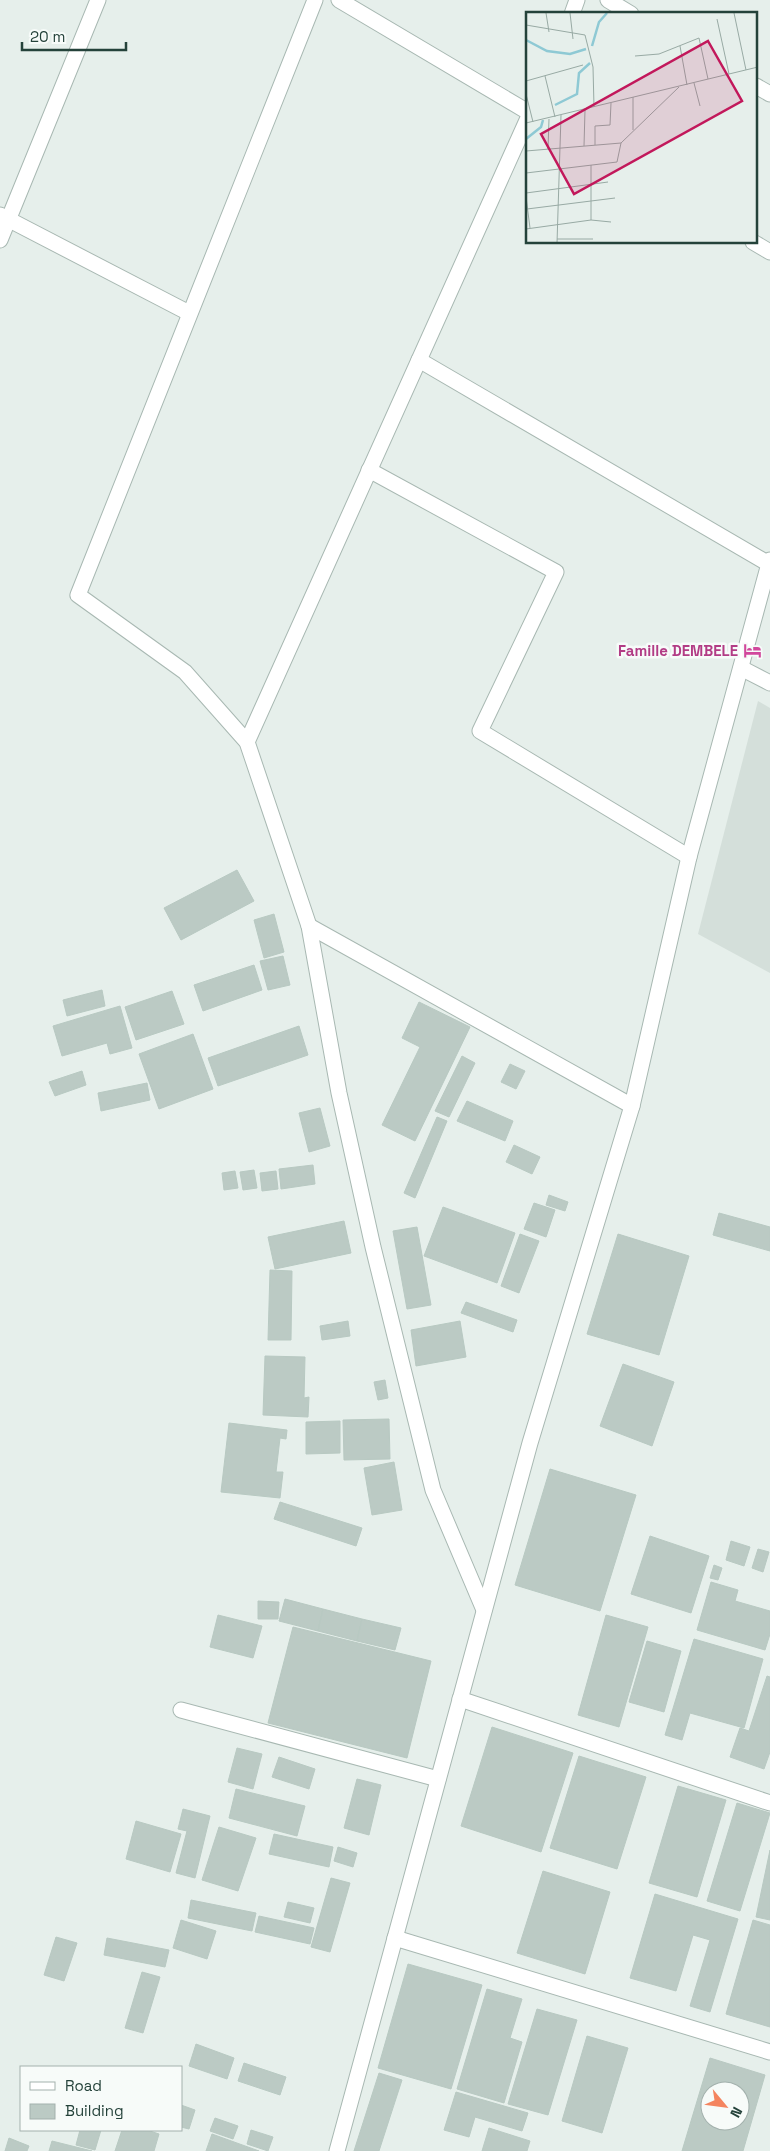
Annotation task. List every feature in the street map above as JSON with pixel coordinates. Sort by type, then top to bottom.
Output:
[{"type":"street","points":[[0,240],[4,217],[98,0]]},
{"type":"street","points":[[315,0],[78,595],[185,672],[247,742],[309,926],[344,1112],[373,1247],[433,1490],[484,1610]]},
{"type":"street","points":[[339,0],[526,111]]},
{"type":"street","points":[[573,12],[577,0]]},
{"type":"street","points":[[608,0],[628,12]]},
{"type":"street","points":[[758,87],[770,94]]},
{"type":"street","points":[[247,742],[526,122]]},
{"type":"street","points":[[4,217],[189,313]]},
{"type":"street","points":[[756,244],[770,252]]},
{"type":"street","points":[[337,2151],[530,1442],[632,1106],[689,857],[770,562],[419,360]]},
{"type":"street","points":[[369,470],[556,572],[480,731],[689,857]]},
{"type":"street","points":[[741,668],[770,683]]},
{"type":"street","points":[[309,926],[632,1106]]},
{"type":"street","points":[[460,1699],[770,1804]]},
{"type":"street","points":[[181,1710],[438,1779]]},
{"type":"street","points":[[395,1938],[770,2052]]},
{"type":"shaded area","points":[[758,701],[770,708],[770,973],[698,934]]},
{"type":"building","points":[[237,870],[254,901],[181,940],[164,908]]},
{"type":"building","points":[[274,914],[284,952],[264,958],[254,920]]},
{"type":"building","points":[[283,956],[290,985],[268,990],[260,961]]},
{"type":"building","points":[[254,965],[262,990],[203,1011],[194,985]]},
{"type":"building","points":[[102,990],[105,1006],[67,1016],[63,1000]]},
{"type":"building","points":[[172,991],[184,1024],[136,1040],[125,1007]]},
{"type":"building","points":[[419,1002],[470,1027],[415,1141],[382,1125],[420,1047],[402,1038]]},
{"type":"building","points":[[120,1006],[132,1048],[110,1054],[107,1043],[62,1056],[53,1026]]},
{"type":"building","points":[[299,1026],[308,1055],[218,1086],[208,1058]]},
{"type":"building","points":[[193,1034],[213,1089],[159,1109],[139,1054]]},
{"type":"building","points":[[462,1056],[475,1063],[449,1117],[435,1111]]},
{"type":"building","points":[[510,1064],[525,1071],[516,1089],[501,1082]]},
{"type":"building","points":[[82,1071],[86,1085],[55,1096],[49,1082]]},
{"type":"building","points":[[147,1083],[150,1100],[101,1111],[98,1093]]},
{"type":"building","points":[[467,1101],[513,1121],[505,1141],[457,1121]]},
{"type":"building","points":[[320,1108],[330,1146],[309,1152],[299,1113]]},
{"type":"building","points":[[437,1117],[447,1121],[415,1198],[404,1193]]},
{"type":"building","points":[[514,1145],[540,1157],[532,1174],[506,1162]]},
{"type":"building","points":[[313,1165],[315,1184],[281,1189],[279,1169]]},
{"type":"building","points":[[254,1170],[257,1188],[243,1190],[240,1172]]},
{"type":"building","points":[[235,1171],[238,1188],[224,1190],[222,1173]]},
{"type":"building","points":[[276,1171],[278,1189],[262,1191],[260,1173]]},
{"type":"building","points":[[549,1195],[568,1202],[565,1211],[546,1205]]},
{"type":"building","points":[[534,1203],[555,1210],[546,1237],[524,1229]]},
{"type":"building","points":[[443,1207],[515,1233],[497,1283],[424,1256]]},
{"type":"building","points":[[719,1213],[770,1227],[770,1251],[713,1235]]},
{"type":"building","points":[[344,1221],[351,1253],[275,1269],[268,1237]]},
{"type":"building","points":[[417,1227],[431,1305],[407,1309],[393,1231]]},
{"type":"building","points":[[520,1234],[539,1241],[519,1293],[501,1286]]},
{"type":"building","points":[[618,1234],[689,1256],[659,1355],[587,1334]]},
{"type":"building","points":[[270,1270],[292,1271],[291,1340],[268,1340]]},
{"type":"building","points":[[466,1302],[517,1320],[513,1332],[461,1313]]},
{"type":"building","points":[[348,1321],[350,1336],[322,1340],[320,1326]]},
{"type":"building","points":[[460,1321],[466,1357],[416,1366],[411,1330]]},
{"type":"building","points":[[265,1356],[305,1357],[304,1398],[309,1397],[308,1417],[263,1415]]},
{"type":"building","points":[[623,1364],[674,1382],[652,1446],[600,1426]]},
{"type":"building","points":[[385,1380],[388,1398],[378,1400],[374,1382]]},
{"type":"building","points":[[389,1419],[390,1459],[344,1460],[343,1420]]},
{"type":"building","points":[[340,1421],[340,1453],[306,1454],[306,1422]]},
{"type":"building","points":[[229,1423],[287,1430],[286,1439],[280,1438],[276,1472],[283,1472],[280,1498],[221,1492]]},
{"type":"building","points":[[394,1462],[402,1510],[372,1515],[364,1468]]},
{"type":"building","points":[[550,1469],[636,1495],[600,1611],[515,1585]]},
{"type":"building","points":[[280,1502],[362,1528],[356,1546],[274,1519]]},
{"type":"building","points":[[650,1536],[709,1556],[691,1613],[631,1594]]},
{"type":"building","points":[[731,1541],[750,1547],[744,1566],[726,1560]]},
{"type":"building","points":[[758,1549],[769,1552],[763,1572],[752,1568]]},
{"type":"building","points":[[714,1565],[722,1568],[718,1580],[710,1578]]},
{"type":"building","points":[[711,1582],[738,1590],[735,1601],[770,1611],[770,1634],[765,1650],[697,1630]]},
{"type":"building","points":[[285,1599],[323,1609],[318,1631],[279,1621]]},
{"type":"building","points":[[258,1601],[279,1602],[278,1619],[258,1619]]},
{"type":"building","points":[[323,1609],[362,1619],[357,1641],[318,1631]]},
{"type":"building","points":[[218,1615],[262,1626],[253,1658],[210,1647]]},
{"type":"building","points":[[606,1615],[648,1627],[619,1727],[578,1715]]},
{"type":"building","points":[[362,1619],[401,1628],[395,1650],[357,1641]]},
{"type":"building","points":[[293,1627],[431,1661],[407,1758],[268,1723]]},
{"type":"building","points":[[694,1639],[763,1659],[744,1728],[690,1713],[682,1740],[665,1735]]},
{"type":"building","points":[[647,1641],[681,1651],[664,1712],[629,1702]]},
{"type":"building","points":[[767,1676],[770,1677],[770,1752],[764,1769],[730,1757],[740,1728],[749,1731]]},
{"type":"building","points":[[492,1727],[573,1753],[541,1852],[461,1826]]},
{"type":"building","points":[[237,1748],[262,1754],[253,1789],[228,1782]]},
{"type":"building","points":[[579,1756],[646,1777],[617,1869],[550,1848]]},
{"type":"building","points":[[279,1757],[315,1769],[309,1789],[272,1777]]},
{"type":"building","points":[[357,1779],[381,1785],[369,1835],[344,1828]]},
{"type":"building","points":[[678,1786],[726,1800],[697,1897],[649,1883]]},
{"type":"building","points":[[236,1789],[305,1806],[297,1836],[229,1818]]},
{"type":"building","points":[[737,1803],[770,1813],[740,1911],[707,1901]]},
{"type":"building","points":[[183,1809],[210,1816],[195,1878],[176,1873],[187,1831],[178,1829]]},
{"type":"building","points":[[136,1821],[181,1834],[170,1872],[126,1859]]},
{"type":"building","points":[[219,1827],[256,1838],[238,1891],[202,1880]]},
{"type":"building","points":[[274,1834],[333,1847],[329,1867],[269,1854]]},
{"type":"building","points":[[338,1847],[357,1853],[353,1867],[334,1861]]},
{"type":"building","points":[[770,1850],[770,1920],[756,1917]]},
{"type":"building","points":[[543,1871],[610,1892],[585,1974],[517,1953]]},
{"type":"building","points":[[331,1878],[350,1883],[330,1952],[311,1947]]},
{"type":"building","points":[[655,1894],[738,1919],[710,2012],[690,2006],[710,1940],[693,1935],[676,1991],[630,1978]]},
{"type":"building","points":[[191,1900],[256,1913],[252,1931],[188,1918]]},
{"type":"building","points":[[288,1902],[314,1908],[310,1923],[284,1917]]},
{"type":"building","points":[[259,1916],[314,1928],[310,1944],[255,1932]]},
{"type":"building","points":[[181,1920],[216,1931],[207,1959],[173,1948]]},
{"type":"building","points":[[753,1920],[770,1925],[770,2027],[726,2014]]},
{"type":"building","points":[[56,1937],[77,1943],[64,1981],[44,1975]]},
{"type":"building","points":[[107,1938],[169,1950],[165,1967],[104,1955]]},
{"type":"building","points":[[408,1964],[482,1985],[451,2089],[378,2068]]},
{"type":"building","points":[[142,1972],[160,1977],[143,2033],[125,2028]]},
{"type":"building","points":[[487,1989],[522,1999],[510,2038],[522,2042],[504,2103],[457,2089]]},
{"type":"building","points":[[537,2009],[577,2020],[548,2115],[508,2104]]},
{"type":"building","points":[[587,2036],[628,2048],[602,2133],[562,2121]]},
{"type":"building","points":[[196,2044],[234,2058],[227,2079],[189,2066]]},
{"type":"building","points":[[710,2058],[765,2075],[750,2127],[750,2081],[703,2081]]},
{"type":"building","points":[[244,2063],[286,2077],[280,2095],[238,2081]]},
{"type":"building","points":[[379,2073],[402,2080],[379,2151],[354,2151]]},
{"type":"building","points":[[700,2091],[700,2131],[749,2131],[743,2151],[682,2151]]},
{"type":"building","points":[[456,2092],[528,2113],[522,2131],[475,2117],[469,2137],[444,2130]]},
{"type":"building","points":[[182,2105],[195,2110],[189,2129],[182,2127]]},
{"type":"building","points":[[215,2118],[238,2126],[233,2139],[210,2131]]},
{"type":"building","points":[[489,2128],[530,2141],[527,2151],[482,2151]]},
{"type":"building","points":[[251,2130],[273,2137],[268,2151],[247,2144]]},
{"type":"building","points":[[80,2131],[101,2131],[95,2150],[76,2145]]},
{"type":"building","points":[[122,2131],[150,2131],[159,2134],[154,2151],[115,2151]]},
{"type":"building","points":[[212,2134],[259,2151],[206,2151]]},
{"type":"building","points":[[9,2138],[29,2146],[27,2151],[5,2151]]},
{"type":"building","points":[[52,2141],[92,2151],[49,2151]]},
{"type":"place","name":"Famille DEMBELE","points":[[752,650]]}]
